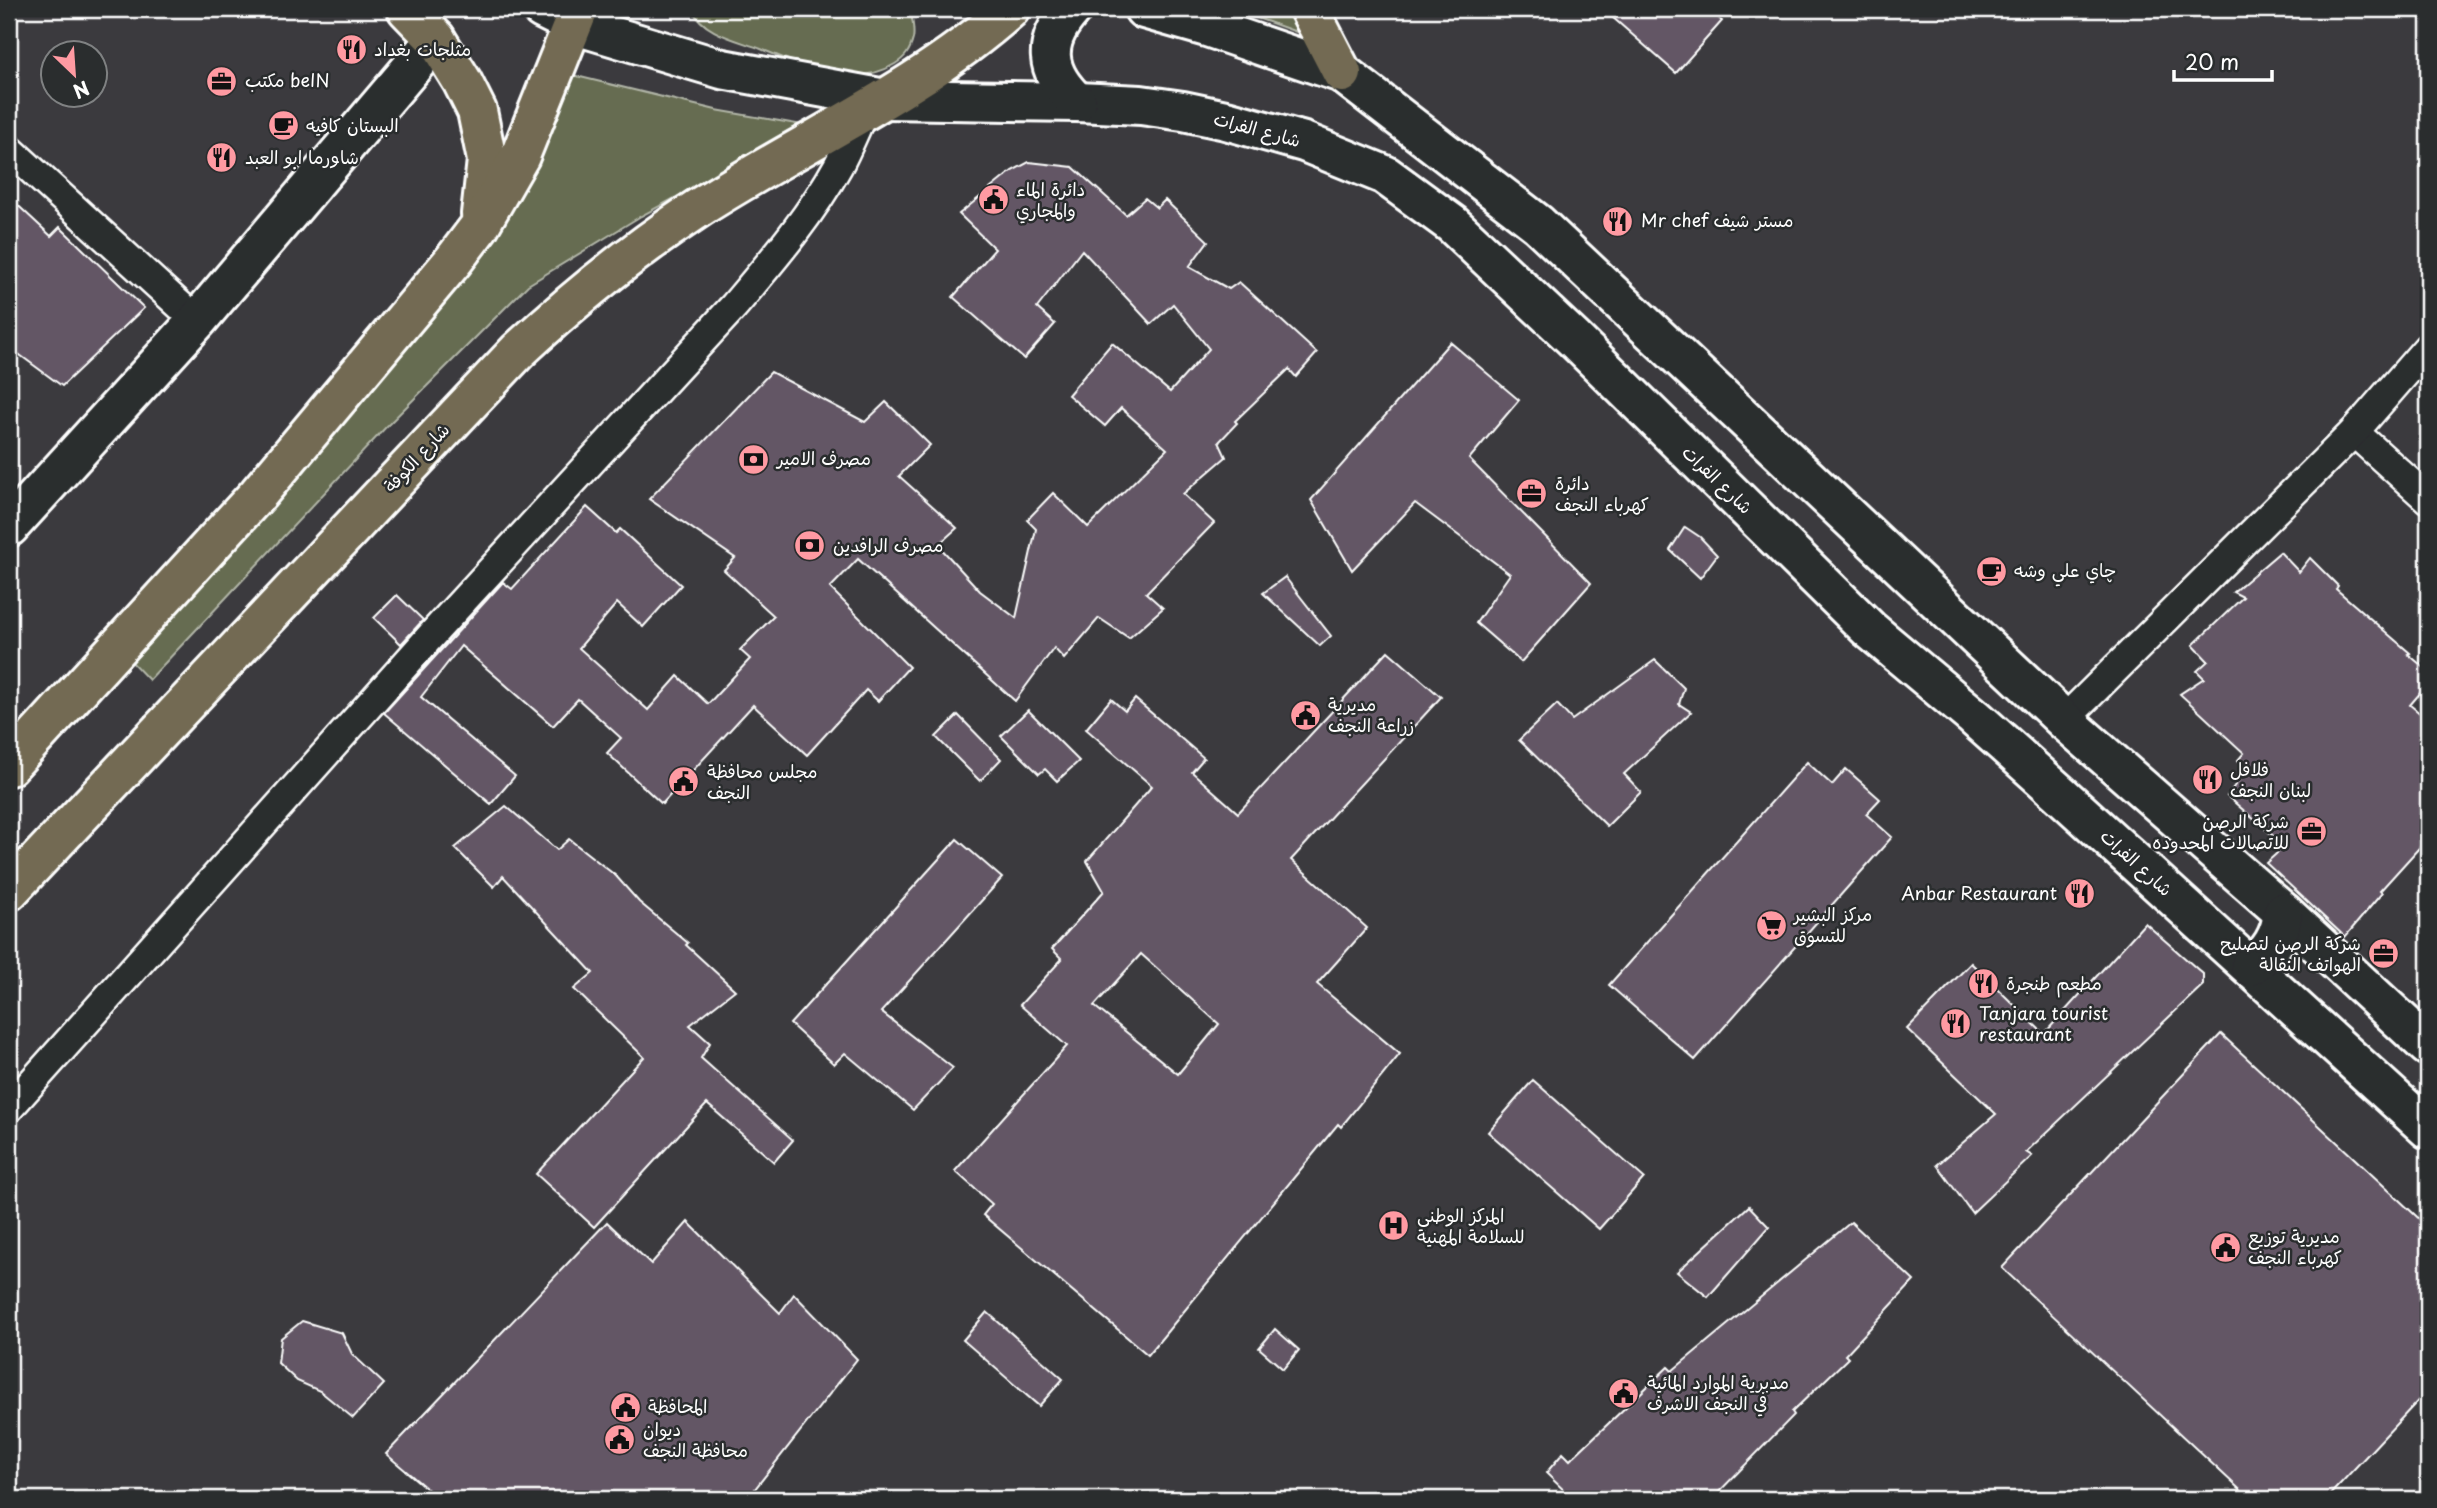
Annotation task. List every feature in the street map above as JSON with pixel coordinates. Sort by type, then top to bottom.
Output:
[{"type":"highway","points":[[407,9],[436,39],[477,111],[487,160],[479,227]]},
{"type":"highway","name":"شارع الكوفة","points":[[9,891],[518,351],[559,313],[640,249],[689,215],[875,105],[950,56],[1010,9]]},
{"type":"highway","points":[[1309,9],[1342,73]]},
{"type":"highway","points":[[9,766],[258,494],[479,227],[520,156],[565,14]]},
{"type":"main road","points":[[1072,9],[1058,24],[1051,45],[1052,66],[1061,86],[1077,102]]},
{"type":"main road","points":[[1144,9],[1208,27],[1342,73],[1538,223],[2064,720],[2283,912],[2428,1046]]},
{"type":"main road","name":"شارع الفرات","points":[[565,14],[722,68],[875,105],[1077,102],[1141,105],[1226,120],[1304,142],[1385,175],[1452,224],[1584,349],[1869,629],[1974,717],[2428,1129]]},
{"type":"main road","points":[[9,527],[197,321],[436,39]]},
{"type":"main road","points":[[2250,966],[2271,947],[2280,930],[2283,912]]},
{"type":"main road","points":[[2339,1047],[2338,1026],[2350,1009],[2359,1003],[2379,1002]]},
{"type":"street","points":[[9,1108],[437,629],[741,297],[813,205],[875,105]]},
{"type":"street","points":[[9,149],[197,321]]},
{"type":"street","points":[[2064,720],[2354,432],[2428,347]]},
{"type":"street","points":[[2354,432],[2428,499]]},
{"type":"green space","points":[[692,9],[906,9],[911,12],[914,36],[907,54],[895,64],[862,75],[845,75],[810,68],[722,35],[704,25]]},
{"type":"green space","points":[[1232,9],[1294,9],[1305,35]]},
{"type":"green space","points":[[568,74],[716,110],[808,126],[641,216],[528,285],[387,426],[149,680],[127,657],[469,240]]},
{"type":"building","points":[[1603,9],[1708,9],[1722,21],[1676,73]]},
{"type":"building","points":[[1029,162],[1073,167],[1126,215],[1145,198],[1157,208],[1165,200],[1208,241],[1189,267],[1229,289],[1239,282],[1317,353],[1296,377],[1289,369],[1235,421],[1237,423],[1219,442],[1226,457],[1183,494],[1214,523],[1146,593],[1163,608],[1129,638],[1099,618],[1064,659],[1054,648],[1015,701],[858,559],[830,588],[909,667],[878,701],[866,690],[807,755],[753,705],[662,804],[607,753],[621,738],[578,699],[553,726],[461,646],[421,697],[515,776],[491,804],[384,713],[503,582],[512,589],[587,507],[616,533],[620,529],[681,585],[643,627],[617,603],[579,648],[648,710],[678,676],[708,704],[750,659],[740,650],[774,616],[724,570],[735,558],[649,499],[771,372],[865,422],[886,402],[930,445],[899,476],[957,528],[938,545],[980,591],[1016,618],[1036,529],[1027,520],[1053,493],[1088,527],[1167,449],[1121,408],[1105,426],[1068,395],[1112,343],[1170,392],[1209,349],[1173,304],[1151,324],[1082,250],[1037,308],[1055,324],[1024,359],[953,297],[995,249],[959,214],[1012,171]]},
{"type":"building","points":[[9,197],[51,236],[60,227],[144,308],[62,386],[9,347]]},
{"type":"building","points":[[1450,342],[1519,400],[1469,459],[1591,583],[1521,662],[1476,623],[1510,574],[1415,503],[1352,570],[1311,500]]},
{"type":"building","points":[[1685,527],[1700,537],[1717,555],[1700,578],[1670,550]]},
{"type":"building","points":[[2280,552],[2299,572],[2310,558],[2338,586],[2336,589],[2428,671],[2428,684],[2410,705],[2428,720],[2428,838],[2380,891],[2382,893],[2345,937],[2266,863],[2285,846],[2227,796],[2246,770],[2238,760],[2244,753],[2180,694],[2204,678],[2197,671],[2208,661],[2193,645],[2243,597],[2233,592]]},
{"type":"building","points":[[1285,577],[1331,636],[1320,646],[1263,593]]},
{"type":"building","points":[[397,595],[423,620],[401,644],[374,618]]},
{"type":"building","points":[[1388,651],[1441,697],[1291,860],[1367,928],[1317,984],[1400,1054],[1341,1127],[1338,1124],[1148,1355],[983,1215],[992,1204],[955,1171],[1067,1046],[1020,1005],[1062,959],[1052,949],[1104,891],[1087,861],[1152,786],[1086,729],[1111,699],[1125,711],[1135,699],[1204,758],[1192,772],[1238,813]],"holes":[[[1141,954],[1219,1024],[1178,1074],[1094,1006]]]},
{"type":"building","points":[[1655,660],[1684,688],[1679,704],[1691,712],[1624,774],[1641,792],[1607,826],[1519,740],[1557,704],[1572,720]]},
{"type":"building","points":[[1028,710],[1079,761],[1057,781],[1045,769],[1039,774],[1001,736]]},
{"type":"building","points":[[958,715],[1001,759],[980,781],[936,737]]},
{"type":"building","points":[[1807,762],[1832,785],[1846,769],[1880,799],[1866,814],[1892,837],[1695,1060],[1609,985]]},
{"type":"building","points":[[506,806],[557,850],[569,839],[616,876],[639,902],[688,943],[686,945],[735,990],[690,1025],[710,1043],[701,1058],[793,1140],[774,1162],[707,1104],[594,1227],[536,1174],[644,1057],[574,989],[593,973],[503,876],[494,887],[455,848]]},
{"type":"building","points":[[957,839],[1002,878],[881,1012],[953,1068],[913,1110],[845,1053],[834,1064],[790,1024]]},
{"type":"building","points":[[2145,923],[2203,974],[2203,985],[2026,1152],[2032,1156],[1972,1213],[1937,1165],[1996,1114],[1907,1029],[1971,963],[2044,1034]]},
{"type":"building","name":"مديرية توزيع كهرباء النجف","points":[[2221,1034],[2428,1227],[2428,1390],[2326,1499],[2250,1499],[2002,1268]]},
{"type":"building","points":[[1533,1080],[1644,1178],[1599,1229],[1488,1132]]},
{"type":"building","points":[[1749,1206],[1769,1227],[1708,1297],[1677,1272]]},
{"type":"building","name":"المحافظة","points":[[607,1222],[651,1264],[688,1222],[780,1313],[794,1294],[857,1359],[747,1499],[439,1499],[386,1454]]},
{"type":"building","points":[[1851,1222],[1914,1281],[1845,1355],[1848,1358],[1792,1412],[1794,1415],[1712,1499],[1573,1499],[1546,1473],[1563,1453],[1570,1460],[1668,1367],[1672,1371]]},
{"type":"building","points":[[987,1312],[1063,1379],[1039,1406],[963,1340]]},
{"type":"building","points":[[302,1321],[342,1333],[352,1354],[384,1384],[353,1418],[320,1391],[297,1381],[278,1363],[281,1338]]},
{"type":"building","points":[[1275,1329],[1299,1350],[1283,1369],[1259,1348]]},
{"type":"place","name":"مثلجات بغداد","points":[[351,50]]},
{"type":"place","name":"مكتب beIN","points":[[222,81]]},
{"type":"place","name":"البستان كافيه","points":[[283,126]]},
{"type":"place","name":"شاورما ابو العبد","points":[[222,158]]},
{"type":"place","name":"دائرة الماء والمجاري","points":[[993,200]]},
{"type":"place","name":"Mr chef مستر شيف","points":[[1618,221]]},
{"type":"place","name":"مصرف الامير","points":[[754,459]]},
{"type":"place","name":"دائرة كهرباء النجف","points":[[1532,494]]},
{"type":"place","name":"مصرف الرافدين","points":[[810,546]]},
{"type":"place","name":"چاي علي وشه","points":[[1991,571]]},
{"type":"place","name":"مديرية زراعة النجف","points":[[1305,715]]},
{"type":"place","name":"فلافل لبنان النجف","points":[[2207,780]]},
{"type":"place","name":"مجلس محافظة النجف","points":[[684,782]]},
{"type":"place","name":"شركة الرصن للاتصالات المحدوده","points":[[2312,832]]},
{"type":"place","name":"Anbar Restaurant","points":[[2080,894]]},
{"type":"place","name":"مركز البشير للتسوق","points":[[1771,925]]},
{"type":"place","name":"شركة الرصن لتصليح الهواتف النقالة","points":[[2384,954]]},
{"type":"place","name":"مطعم طنجرة","points":[[1983,984]]},
{"type":"place","name":"Tanjara tourist restaurant","points":[[1956,1024]]},
{"type":"place","name":"المركز الوطني للسلامة المهنية","points":[[1394,1226]]},
{"type":"place","name":"مديرية توزيع كهرباء النجف","points":[[2225,1247]]},
{"type":"place","name":"مديرية الموارد المائية في النجف الاشرف","points":[[1624,1393]]},
{"type":"place","name":"المحافظة","points":[[625,1407]]},
{"type":"place","name":"ديوان محافظة النجف","points":[[620,1440]]}]
